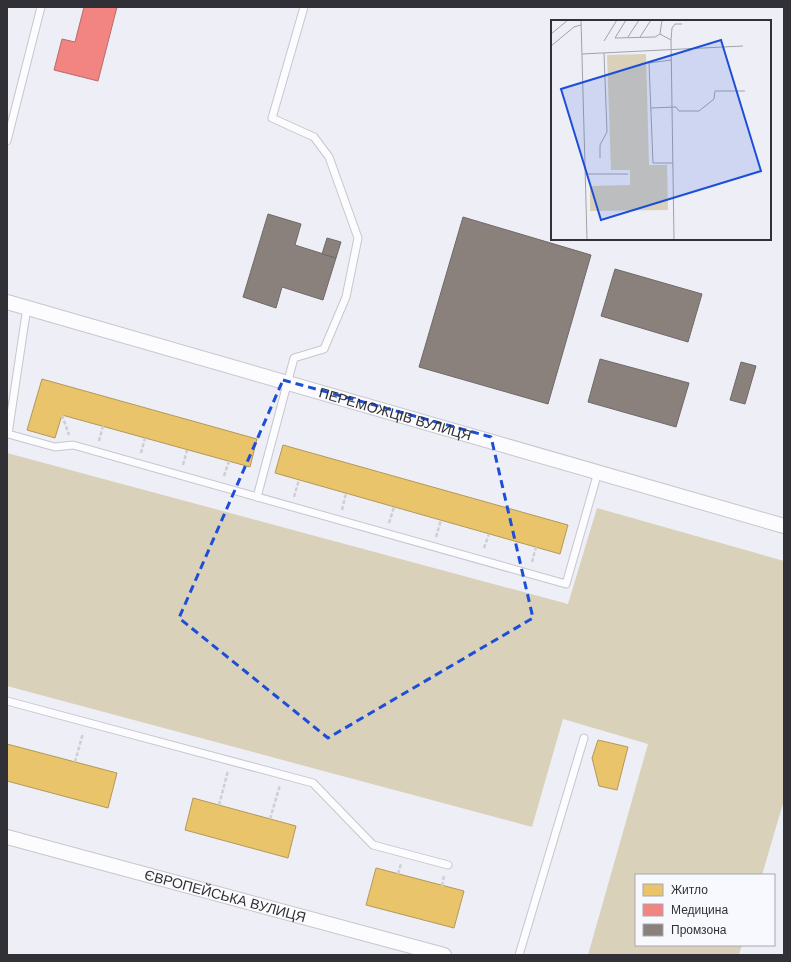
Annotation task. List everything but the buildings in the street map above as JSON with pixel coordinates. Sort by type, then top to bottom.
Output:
[{"type":"street","name":"ПЕРЕМОЖЦІВ ВУЛИЦЯ","points":[[7,302],[784,526]]},
{"type":"street","name":"ЄВРОПЕЙСЬКА ВУЛИЦЯ","points":[[7,837],[444,955]]},
{"type":"lane","points":[[7,141],[41,7]]},
{"type":"lane","points":[[256,497],[294,358],[324,349],[346,297],[358,238],[329,157],[314,136],[272,118],[304,7]]},
{"type":"lane","points":[[27,308],[8,434],[55,447],[73,445],[566,584],[598,472]]},
{"type":"lane","points":[[7,701],[313,783],[373,845],[448,865]]},
{"type":"lane","points":[[519,955],[584,738]]},
{"type":"path","points":[[62,415],[73,445]]},
{"type":"path","points":[[291,506],[299,480]]},
{"type":"path","points":[[339,520],[346,493]]},
{"type":"path","points":[[386,533],[394,506]]},
{"type":"path","points":[[434,547],[441,520]]},
{"type":"path","points":[[481,560],[489,534]]},
{"type":"path","points":[[75,762],[86,722]]},
{"type":"path","points":[[219,805],[231,761]]},
{"type":"path","points":[[270,819],[282,775]]},
{"type":"highlighted area","points":[[283,380],[491,437],[533,618],[328,738],[179,618]]},
{"type":"shaded area","points":[[7,453],[568,604],[597,508],[784,561],[784,800],[762,874],[635,874],[635,946],[742,946],[739,955],[588,955],[648,744],[563,719],[532,827],[7,686]]}]
